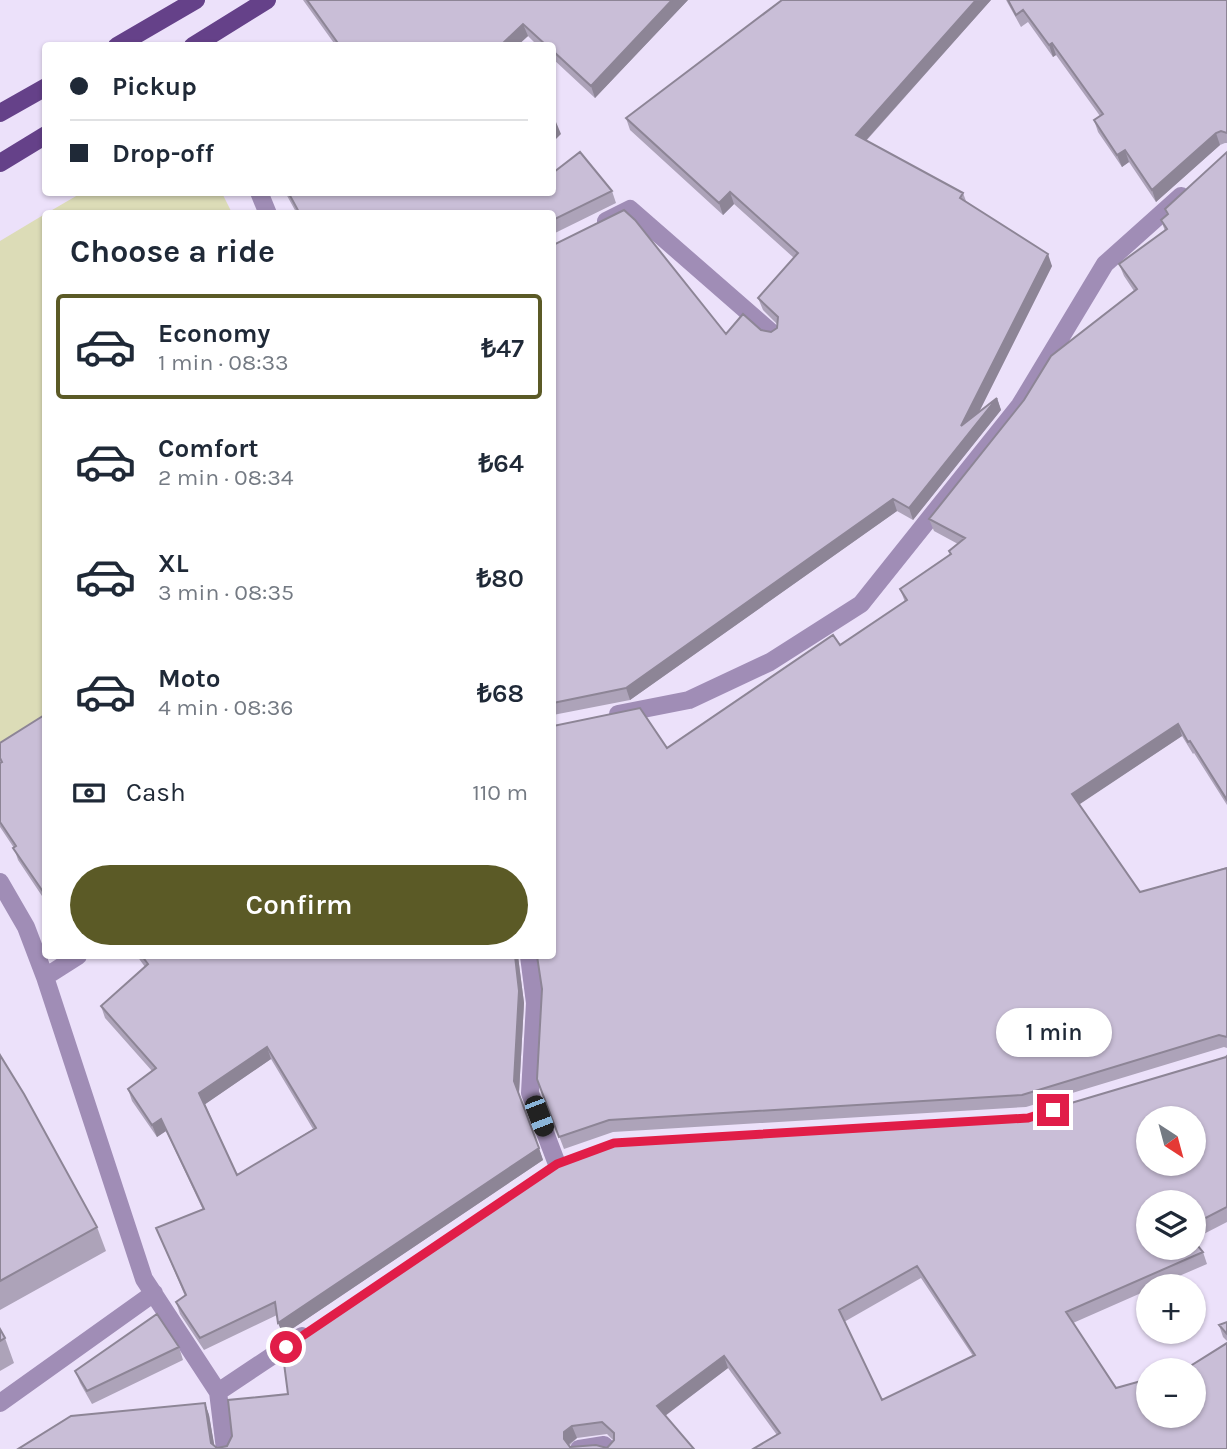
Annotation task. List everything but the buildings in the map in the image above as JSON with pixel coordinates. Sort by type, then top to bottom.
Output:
[{"type":"main road","points":[[124,42],[196,0]]},
{"type":"main road","points":[[205,42],[267,0]]},
{"type":"main road","points":[[0,113],[42,89]]},
{"type":"main road","points":[[0,163],[42,137]]},
{"type":"street","points":[[607,716],[689,700],[770,662],[861,604],[1020,405],[1105,264],[1196,181]]},
{"type":"street","points":[[586,231],[630,209],[772,332]]},
{"type":"street","points":[[0,882],[26,927],[45,977],[144,1279],[218,1392],[225,1449]]},
{"type":"street","points":[[45,977],[73,959]]},
{"type":"street","points":[[529,959],[535,1003],[530,1093],[557,1165]]},
{"type":"street","points":[[0,1403],[154,1293]]},
{"type":"street","points":[[218,1392],[320,1324]]},
{"type":"street","points":[[579,1449],[604,1444],[608,1449]]},
{"type":"green space","points":[[76,196],[224,196],[230,210],[52,210]]},
{"type":"green space","points":[[42,216],[42,729],[0,757],[0,241]]},
{"type":"route","points":[[286,1347],[557,1164],[614,1143],[1028,1118],[1053,1110]]}]
